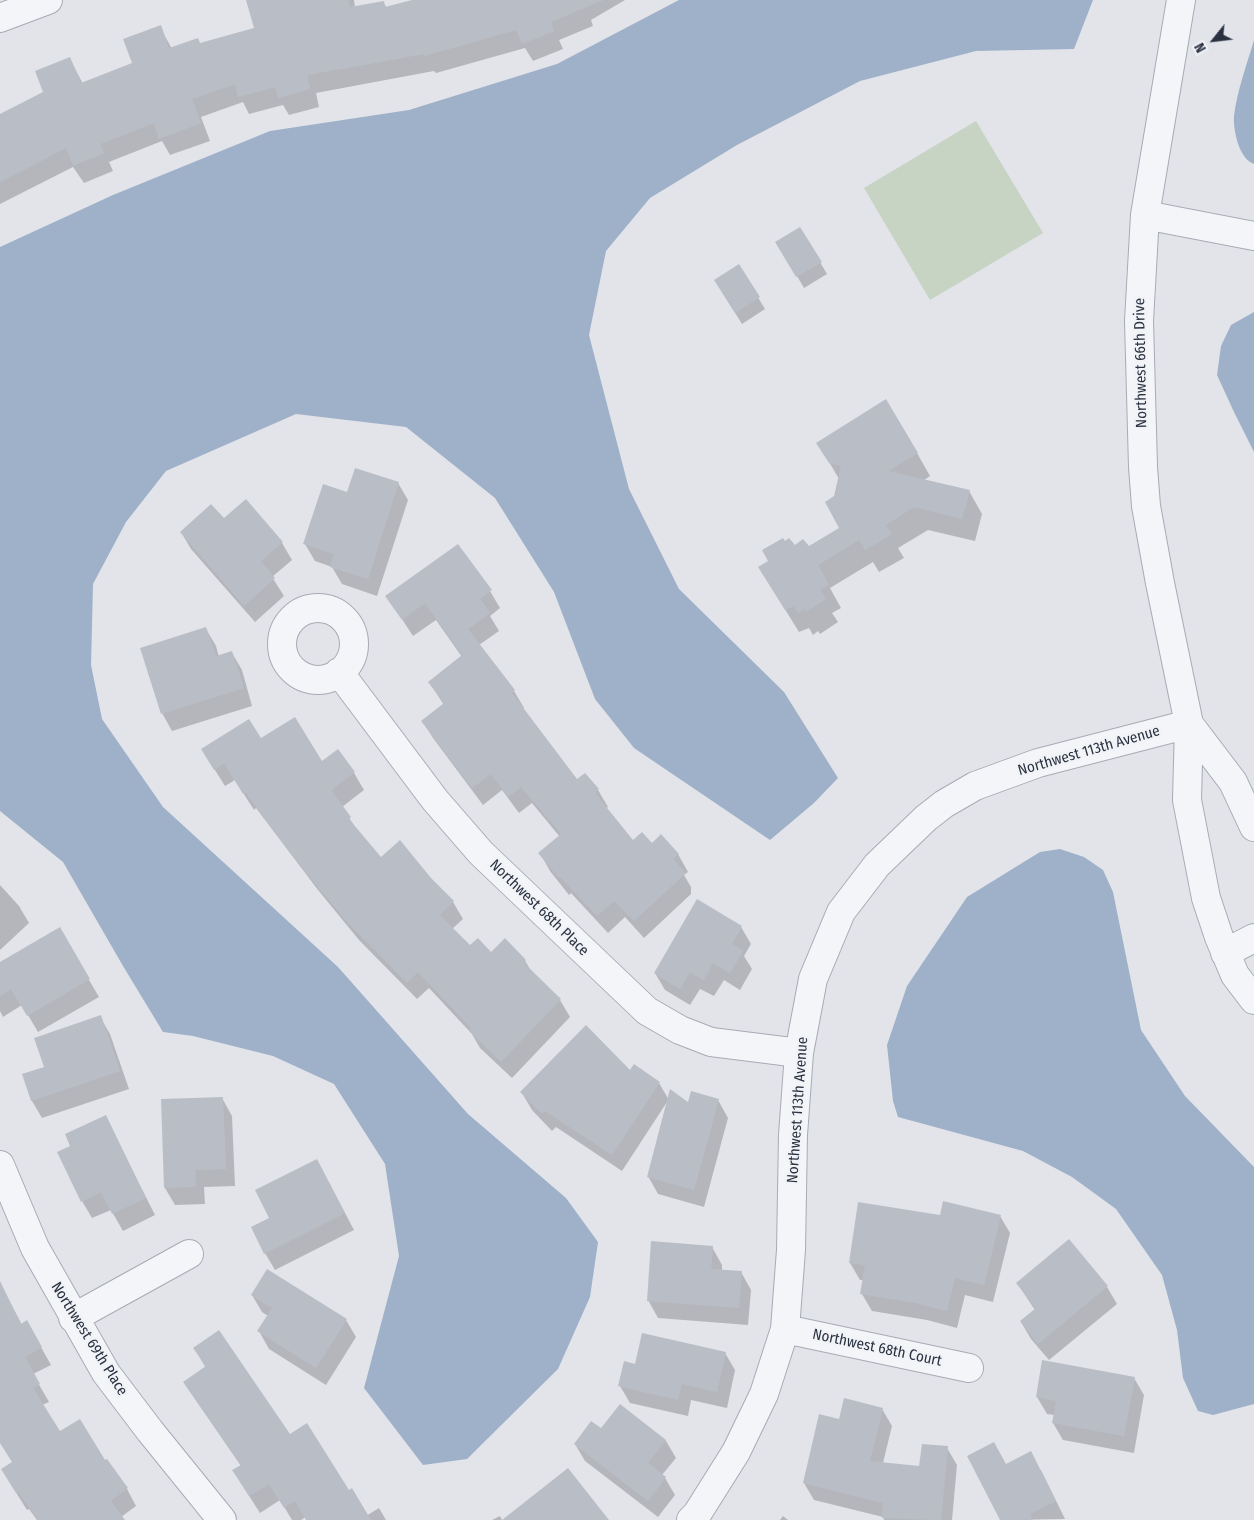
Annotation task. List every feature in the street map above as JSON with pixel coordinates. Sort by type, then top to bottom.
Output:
[{"type":"street","points":[[0,18],[48,0]]},
{"type":"street","name":"Northwest 66th Drive","points":[[1180,0],[1145,215],[1139,321],[1143,467],[1160,583],[1189,724],[1187,800],[1206,898],[1225,954],[1235,975],[1254,1000]]},
{"type":"street","points":[[1145,215],[1254,236]]},
{"type":"street","name":"Northwest 68th Place","points":[[339,672],[435,800],[481,853],[647,1011],[680,1030],[711,1042],[799,1053]]},
{"type":"street","name":"Northwest 66th Drive","points":[[1189,724],[1254,811]]},
{"type":"street","name":"Northwest 113th Avenue","points":[[691,1520],[697,1514],[736,1452],[764,1394],[786,1329],[791,1250],[793,1135],[799,1053],[813,979],[841,912],[877,866],[926,818],[944,804],[975,786],[1038,763],[1189,724]]},
{"type":"street","name":"Northwest 66th Drive","points":[[1233,782],[1254,827]]},
{"type":"street","points":[[1225,954],[1254,938]]},
{"type":"street","name":"Northwest 69th Place","points":[[0,1165],[35,1248],[74,1318],[112,1380],[150,1431],[222,1520]]},
{"type":"street","points":[[74,1318],[189,1254]]},
{"type":"street","name":"Northwest 68th Court","points":[[786,1329],[969,1368]]},
{"type":"green space","points":[[976,121],[1043,233],[930,300],[864,188]]},
{"type":"water","points":[[679,0],[1093,0],[1074,49],[976,51],[860,81],[737,145],[650,198],[606,251],[589,335],[629,489],[679,589],[784,692],[838,778],[814,803],[770,840],[634,748],[595,699],[554,592],[495,498],[406,427],[296,414],[166,471],[126,522],[93,584],[91,665],[102,719],[163,807],[338,967],[468,1114],[566,1198],[598,1242],[590,1297],[558,1369],[467,1459],[423,1465],[364,1388],[399,1256],[385,1164],[334,1084],[273,1056],[193,1036],[163,1032],[63,862],[0,811],[0,247],[113,195],[270,131],[409,110],[557,64]]},
{"type":"water","points":[[1254,40],[1254,164],[1244,156],[1238,143],[1234,116],[1242,78]]},
{"type":"water","points":[[1254,312],[1254,452],[1217,375],[1221,346],[1231,325]]},
{"type":"water","points":[[1060,849],[1084,857],[1103,870],[1113,892],[1141,1030],[1185,1096],[1254,1167],[1254,1404],[1213,1415],[1198,1411],[1183,1378],[1177,1330],[1162,1275],[1116,1209],[1072,1177],[1023,1151],[898,1117],[893,1101],[887,1045],[907,986],[967,897],[1040,852]]},
{"type":"building","points":[[246,0],[348,0],[350,7],[384,1],[385,7],[412,0],[603,0],[551,22],[554,31],[522,44],[516,30],[424,56],[424,54],[307,75],[310,89],[278,98],[275,87],[238,97],[235,84],[192,99],[201,123],[159,139],[154,123],[100,144],[104,153],[73,166],[66,148],[0,182],[0,114],[43,92],[35,71],[70,57],[81,83],[132,63],[123,39],[161,25],[169,48],[198,38],[200,43],[254,28]]},
{"type":"building","points":[[800,227],[822,262],[796,277],[775,242]]},
{"type":"building","points":[[739,264],[760,297],[735,313],[714,280]]},
{"type":"building","points":[[886,399],[918,453],[888,471],[970,490],[962,519],[914,507],[886,525],[892,534],[865,550],[859,540],[818,565],[829,585],[820,590],[826,599],[806,612],[804,609],[798,613],[794,606],[785,610],[758,567],[768,561],[762,550],[783,538],[785,541],[789,538],[795,545],[803,539],[809,546],[839,528],[825,502],[834,496],[841,466],[829,463],[816,443]]},
{"type":"building","points":[[355,468],[399,482],[368,579],[330,567],[334,554],[303,544],[323,484],[347,492]]},
{"type":"building","points":[[246,499],[283,542],[261,561],[275,578],[244,606],[180,532],[211,504],[224,518]]},
{"type":"building","points":[[458,544],[492,590],[480,599],[490,613],[468,629],[515,690],[512,693],[577,779],[585,773],[599,789],[595,793],[633,840],[642,832],[652,843],[661,834],[679,854],[673,859],[686,873],[634,921],[614,901],[597,916],[559,878],[538,853],[561,834],[521,787],[508,797],[491,774],[472,788],[421,721],[444,703],[428,682],[462,655],[425,603],[402,620],[385,596]]},
{"type":"building","points":[[206,627],[216,656],[232,651],[244,688],[161,714],[140,648]]},
{"type":"building","points":[[295,717],[322,761],[338,749],[355,772],[331,790],[351,817],[349,819],[381,857],[400,840],[431,878],[454,901],[440,915],[470,945],[478,938],[491,952],[505,938],[526,960],[524,963],[561,999],[501,1062],[469,1031],[471,1028],[418,972],[407,983],[348,923],[306,873],[245,792],[243,794],[224,763],[214,770],[201,749],[249,719],[261,738]]},
{"type":"building","points":[[697,899],[742,926],[732,944],[743,951],[730,973],[713,963],[704,980],[690,972],[680,989],[654,973]]},
{"type":"building","points":[[60,927],[90,979],[27,1016],[11,989],[0,996],[0,962]]},
{"type":"building","points":[[101,1015],[120,1071],[31,1101],[22,1074],[44,1067],[34,1038]]},
{"type":"building","points":[[586,1025],[630,1070],[634,1064],[660,1082],[612,1155],[545,1111],[542,1114],[520,1092]]},
{"type":"building","points":[[670,1089],[688,1102],[691,1091],[719,1099],[694,1190],[647,1177]]},
{"type":"building","points":[[223,1097],[226,1169],[195,1170],[196,1187],[164,1188],[161,1099]]},
{"type":"building","points":[[106,1115],[146,1198],[112,1214],[101,1192],[81,1202],[57,1152],[70,1146],[65,1134]]},
{"type":"building","points":[[317,1159],[345,1213],[264,1254],[251,1227],[269,1218],[255,1190]]},
{"type":"building","points":[[943,1201],[1001,1215],[984,1285],[955,1278],[947,1311],[916,1303],[860,1294],[865,1265],[849,1263],[858,1202],[940,1215]]},
{"type":"building","points":[[1069,1239],[1108,1286],[1038,1344],[1020,1321],[1036,1308],[1016,1283]]},
{"type":"building","points":[[651,1241],[713,1246],[711,1269],[742,1271],[739,1308],[647,1301]]},
{"type":"building","points":[[267,1269],[347,1319],[316,1368],[257,1331],[272,1308],[251,1295]]},
{"type":"building","points":[[0,1281],[21,1324],[27,1320],[42,1347],[25,1357],[40,1384],[33,1388],[60,1431],[80,1419],[105,1460],[107,1459],[128,1488],[111,1501],[125,1520],[38,1520],[18,1492],[16,1493],[1,1469],[12,1462],[0,1443]]},
{"type":"building","points":[[219,1330],[290,1434],[307,1423],[349,1490],[352,1488],[371,1520],[306,1520],[295,1501],[284,1508],[269,1484],[249,1496],[232,1470],[241,1465],[183,1382],[206,1366],[193,1348]]},
{"type":"building","points":[[642,1333],[726,1352],[717,1392],[682,1384],[678,1400],[618,1386],[624,1361],[635,1364]]},
{"type":"building","points":[[1042,1360],[1135,1377],[1124,1436],[1052,1423],[1056,1401],[1036,1397]]},
{"type":"building","points":[[844,1398],[883,1408],[870,1461],[919,1466],[922,1444],[948,1446],[941,1520],[882,1518],[883,1503],[803,1483],[819,1414],[839,1419]]},
{"type":"building","points":[[620,1404],[666,1440],[648,1463],[666,1477],[648,1501],[574,1444],[591,1421],[601,1428]]},
{"type":"building","points":[[994,1442],[1006,1464],[1031,1451],[1056,1501],[1030,1514],[1033,1520],[1000,1520],[967,1456]]},
{"type":"building","points":[[568,1468],[609,1520],[502,1520]]}]
